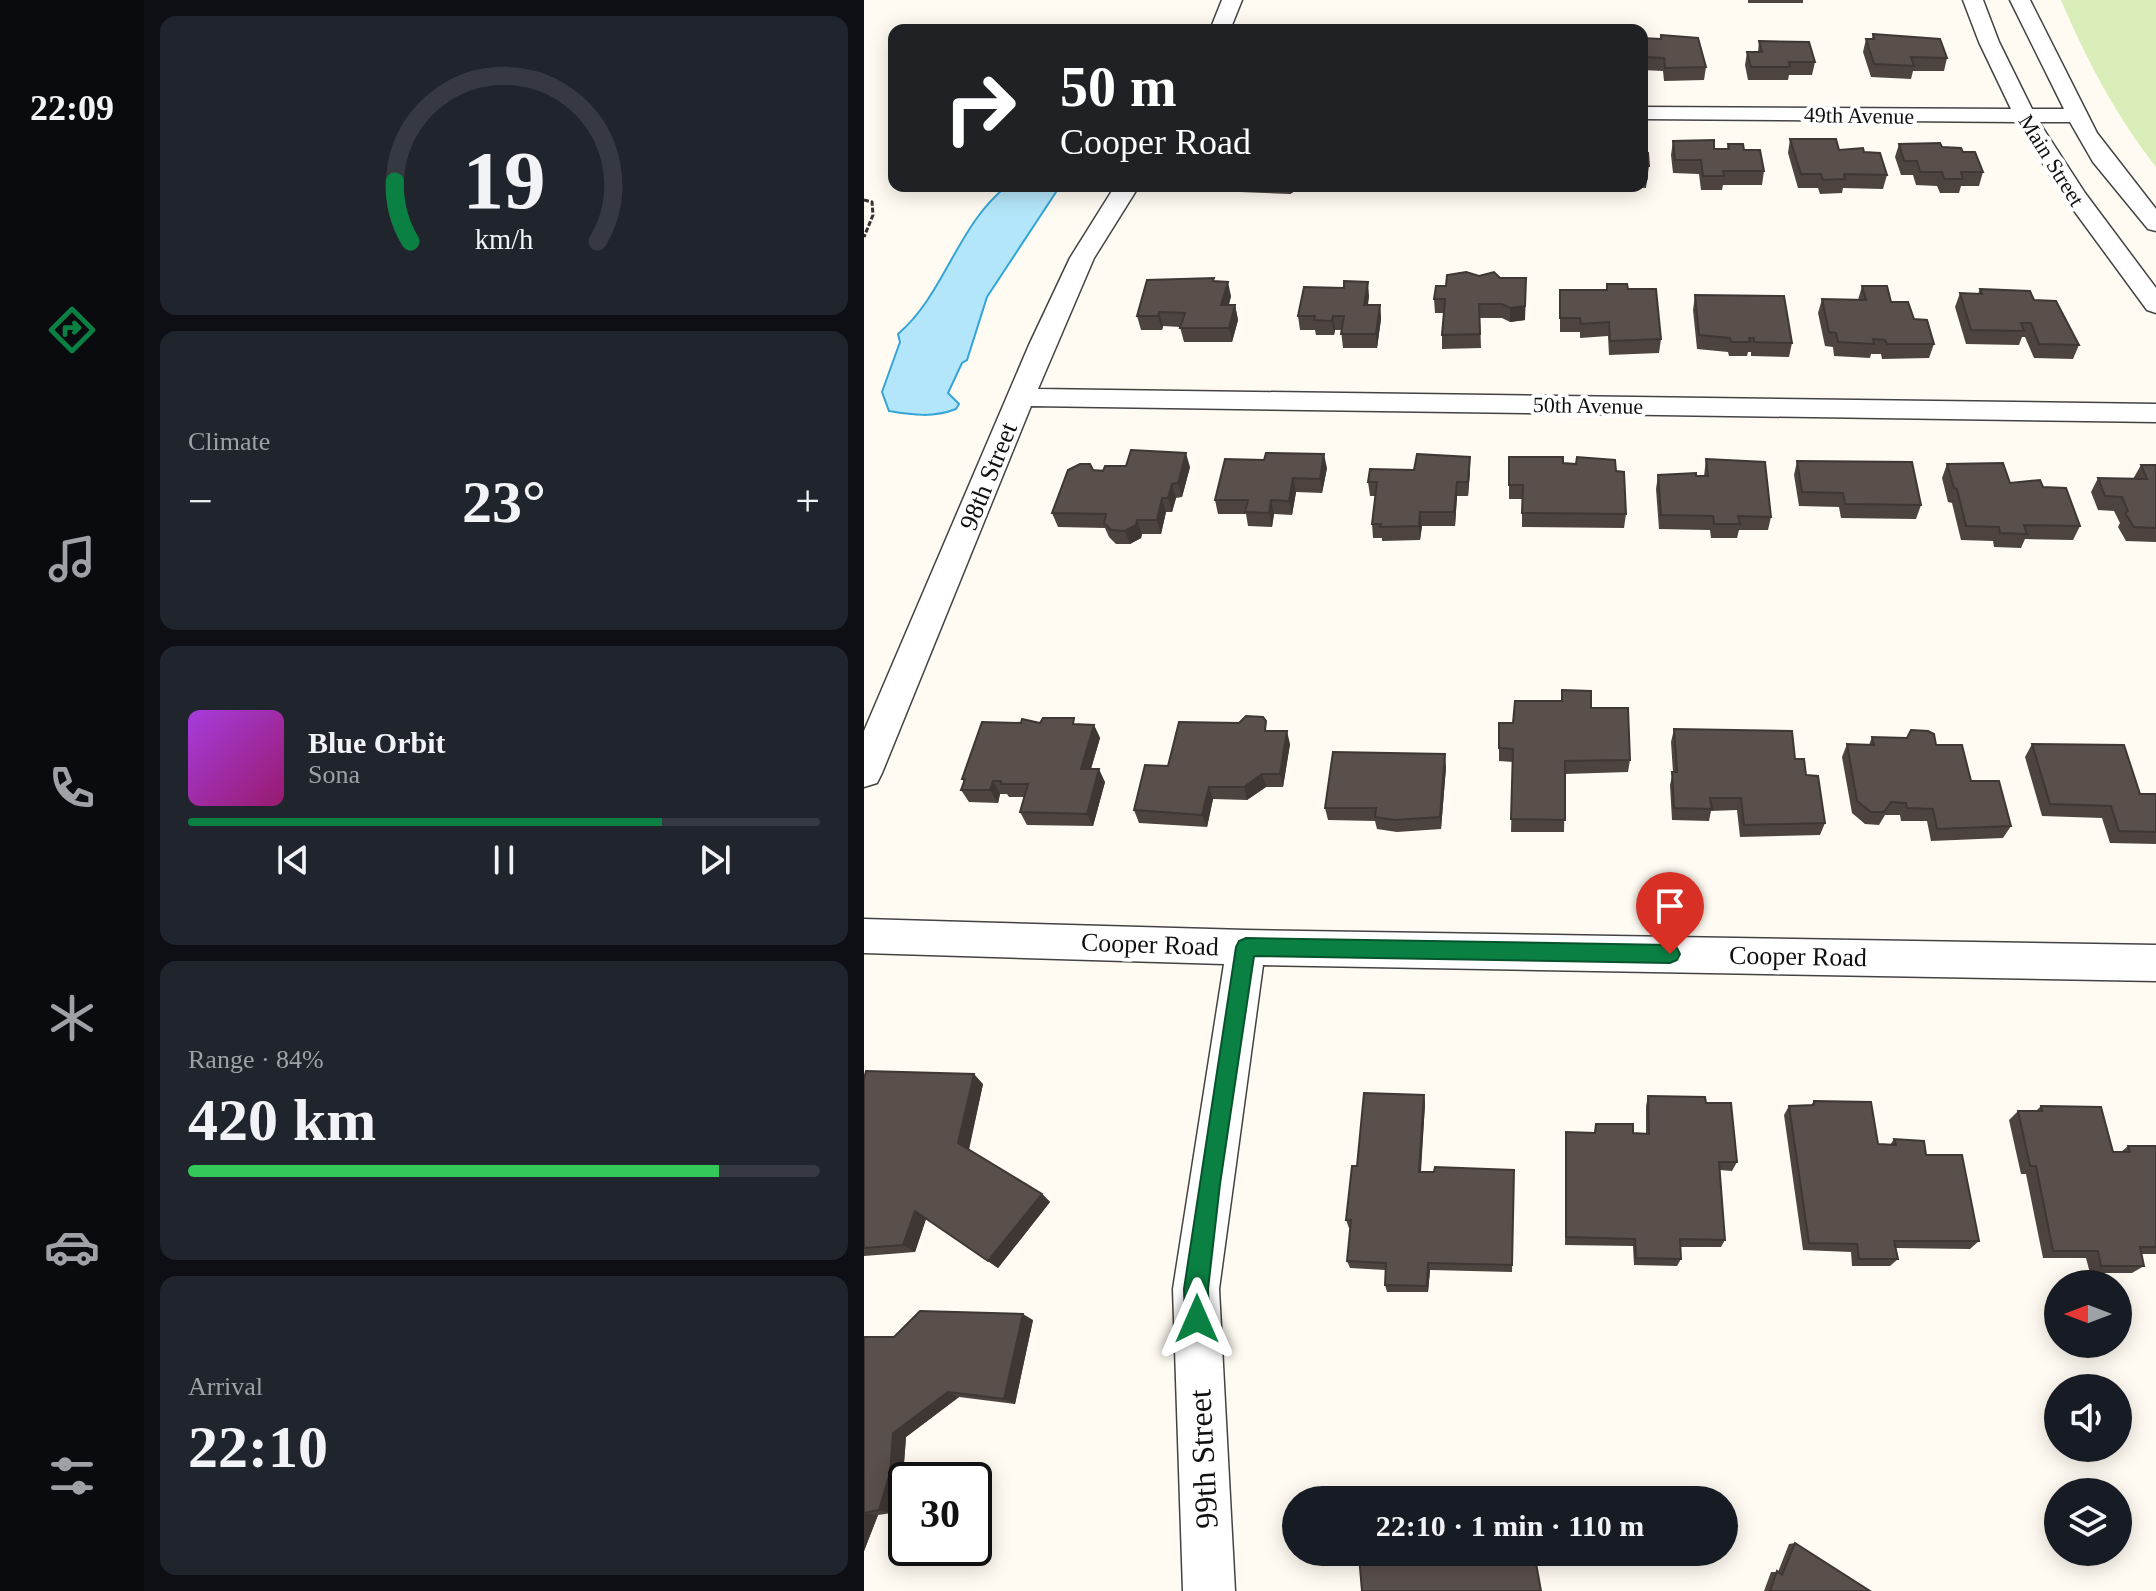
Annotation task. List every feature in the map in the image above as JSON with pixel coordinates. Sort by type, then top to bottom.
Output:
[{"type":"street","points":[[1222,24],[1232,0]]},
{"type":"street","name":"Main Street","points":[[1973,0],[1987,42],[2023,116],[2086,213],[2156,305]]},
{"type":"street","name":"Main Street","points":[[2020,0],[2076,116],[2101,157],[2156,224]]},
{"type":"street","name":"49th Avenue","points":[[1648,113],[2076,116]]},
{"type":"street","name":"98th Street","points":[[864,773],[1020,397],[1082,258],[1123,192]]},
{"type":"street","name":"50th Avenue","points":[[1020,397],[2156,413]]},
{"type":"street","name":"Cooper Road","points":[[864,936],[1246,947],[2156,963]]},
{"type":"street","name":"99th Street","points":[[1209,1591],[1196,1289],[1246,947]]},
{"type":"path","points":[[864,200],[872,202],[873,215],[864,237]]},
{"type":"green space","points":[[2061,0],[2156,0],[2156,167],[2103,86]]},
{"type":"water","points":[[1001,192],[1056,192],[987,297],[967,360],[962,363],[948,393],[959,404],[956,409],[931,415],[889,411],[882,392],[900,342],[898,334],[928,299],[975,220]]},
{"type":"building","points":[[1873,34],[1940,39],[1947,58],[1911,57],[1914,66],[1874,64],[1866,39],[1874,39]]},
{"type":"building","points":[[1661,35],[1698,38],[1706,67],[1665,68],[1664,58],[1648,57],[1648,38],[1661,39]]},
{"type":"building","points":[[1759,41],[1809,42],[1815,62],[1789,62],[1790,67],[1751,67],[1747,52],[1762,52]]},
{"type":"building","points":[[1790,139],[1836,139],[1839,150],[1863,148],[1864,152],[1880,153],[1887,175],[1844,174],[1845,179],[1823,180],[1821,174],[1801,174]]},
{"type":"building","points":[[1714,140],[1714,149],[1729,149],[1728,144],[1743,144],[1744,150],[1760,150],[1764,171],[1723,171],[1724,176],[1703,176],[1701,160],[1675,160],[1673,141]]},
{"type":"building","points":[[1940,143],[1942,147],[1975,152],[1983,172],[1961,172],[1963,179],[1944,179],[1942,172],[1920,172],[1917,161],[1904,161],[1899,144]]},
{"type":"building","points":[[1466,272],[1479,276],[1494,272],[1500,278],[1526,278],[1525,306],[1510,308],[1502,304],[1479,304],[1480,334],[1442,335],[1445,299],[1434,299],[1436,286],[1446,286],[1447,275]]},
{"type":"building","points":[[1214,278],[1213,281],[1228,282],[1221,305],[1235,305],[1229,328],[1180,328],[1185,313],[1159,312],[1158,316],[1137,316],[1147,280]]},
{"type":"building","points":[[1344,281],[1368,282],[1364,305],[1380,305],[1376,334],[1341,334],[1344,316],[1333,316],[1332,321],[1314,320],[1315,316],[1298,316],[1304,287],[1344,288]]},
{"type":"building","points":[[1607,284],[1627,284],[1628,289],[1656,289],[1661,339],[1610,341],[1609,322],[1581,324],[1580,318],[1560,318],[1560,290],[1607,290]]},
{"type":"building","points":[[1862,286],[1887,286],[1891,302],[1908,302],[1914,319],[1927,320],[1934,344],[1887,344],[1885,340],[1873,339],[1874,344],[1838,342],[1836,333],[1829,332],[1822,299],[1866,300]]},
{"type":"building","points":[[1980,289],[2030,291],[2034,300],[2056,301],[2079,345],[2039,344],[2031,323],[2021,323],[2024,331],[1971,330],[1960,293],[1982,294]]},
{"type":"building","points":[[1695,295],[1784,296],[1792,343],[1754,342],[1754,338],[1749,338],[1750,342],[1731,342],[1730,338],[1699,335]]},
{"type":"building","points":[[1131,450],[1186,453],[1178,483],[1172,484],[1168,498],[1162,498],[1157,520],[1137,520],[1136,525],[1125,531],[1111,530],[1104,523],[1106,514],[1052,513],[1068,470],[1080,464],[1090,464],[1093,470],[1103,471],[1105,466],[1126,466]]},
{"type":"building","points":[[1266,453],[1324,454],[1320,479],[1293,478],[1289,501],[1271,500],[1269,513],[1245,512],[1248,500],[1215,500],[1225,459],[1264,460]]},
{"type":"building","points":[[1417,454],[1470,457],[1468,482],[1457,482],[1454,512],[1420,512],[1419,526],[1380,527],[1381,524],[1372,524],[1377,482],[1368,482],[1370,469],[1414,470]]},
{"type":"building","points":[[1509,457],[1563,457],[1563,463],[1576,464],[1577,457],[1615,460],[1616,471],[1624,472],[1626,514],[1522,513],[1523,485],[1509,485]]},
{"type":"building","points":[[1706,459],[1765,462],[1771,517],[1738,516],[1740,524],[1714,524],[1713,516],[1661,515],[1658,475],[1696,473],[1696,476],[1708,476]]},
{"type":"building","points":[[1797,461],[1912,462],[1921,505],[1845,504],[1843,493],[1802,492]]},
{"type":"building","points":[[2003,463],[2010,483],[2040,480],[2043,487],[2066,488],[2080,526],[2024,525],[2027,534],[2000,533],[1999,527],[1966,526],[1947,464]]},
{"type":"building","points":[[2141,465],[2156,465],[2156,528],[2134,527],[2125,513],[2128,511],[2122,497],[2105,496],[2098,478],[2147,479]]},
{"type":"building","points":[[1562,690],[1591,691],[1591,708],[1628,708],[1630,760],[1565,761],[1565,820],[1511,819],[1513,749],[1499,748],[1499,723],[1513,723],[1515,701],[1562,701]]},
{"type":"building","points":[[1246,716],[1263,717],[1266,721],[1265,731],[1287,731],[1280,774],[1262,774],[1244,787],[1209,787],[1202,815],[1134,810],[1145,765],[1168,766],[1179,722],[1239,723]]},
{"type":"building","points":[[1043,718],[1074,718],[1073,724],[1094,725],[1081,769],[1099,769],[1087,814],[1020,812],[1028,784],[993,781],[990,790],[961,790],[982,722],[1021,723],[1022,719],[1040,723]]},
{"type":"building","points":[[1674,729],[1792,731],[1795,759],[1804,759],[1806,775],[1818,776],[1825,823],[1744,825],[1741,798],[1710,798],[1712,809],[1674,808],[1672,772],[1677,772]]},
{"type":"building","points":[[1911,730],[1934,734],[1936,745],[1962,745],[1971,781],[1999,781],[2011,826],[1937,829],[1933,809],[1907,808],[1906,803],[1891,802],[1884,812],[1871,812],[1857,801],[1847,744],[1874,745],[1872,737],[1907,738]]},
{"type":"building","points":[[2032,744],[2124,745],[2140,794],[2156,794],[2156,832],[2119,831],[2111,806],[2050,804]]},
{"type":"building","points":[[1333,752],[1445,754],[1440,817],[1395,820],[1375,817],[1376,808],[1325,808]]},
{"type":"building","points":[[866,1071],[974,1074],[958,1143],[1042,1194],[988,1261],[915,1211],[903,1245],[864,1248]]},
{"type":"building","points":[[1364,1093],[1424,1095],[1419,1172],[1434,1172],[1435,1167],[1514,1170],[1512,1265],[1428,1263],[1427,1286],[1385,1285],[1386,1263],[1347,1261],[1351,1220],[1346,1220],[1352,1166],[1357,1166]]},
{"type":"building","points":[[1648,1096],[1705,1097],[1706,1103],[1731,1103],[1737,1162],[1719,1162],[1725,1240],[1680,1239],[1681,1259],[1636,1258],[1635,1239],[1566,1237],[1566,1132],[1595,1133],[1596,1124],[1633,1124],[1633,1133],[1649,1134]]},
{"type":"building","points":[[1814,1101],[1871,1102],[1878,1144],[1896,1145],[1894,1139],[1924,1141],[1926,1155],[1962,1155],[1979,1241],[1894,1241],[1898,1259],[1859,1259],[1857,1244],[1809,1243],[1789,1106],[1814,1105]]},
{"type":"building","points":[[2041,1106],[2101,1107],[2113,1152],[2130,1152],[2128,1146],[2156,1146],[2156,1247],[2140,1247],[2144,1266],[2101,1266],[2098,1251],[2053,1251],[2036,1166],[2030,1166],[2018,1111],[2042,1111]]},
{"type":"building","points":[[920,1311],[1023,1314],[1004,1399],[948,1392],[893,1433],[888,1480],[879,1510],[864,1513],[864,1337],[894,1337]]},
{"type":"building","points":[[1795,1543],[1870,1591],[1770,1591],[1777,1571],[1782,1575]]},
{"type":"building","points":[[1360,1566],[1537,1566],[1541,1591],[1362,1591]]},
{"type":"route","points":[[1197,1319],[1196,1289],[1209,1184],[1246,947],[1670,954]]}]
